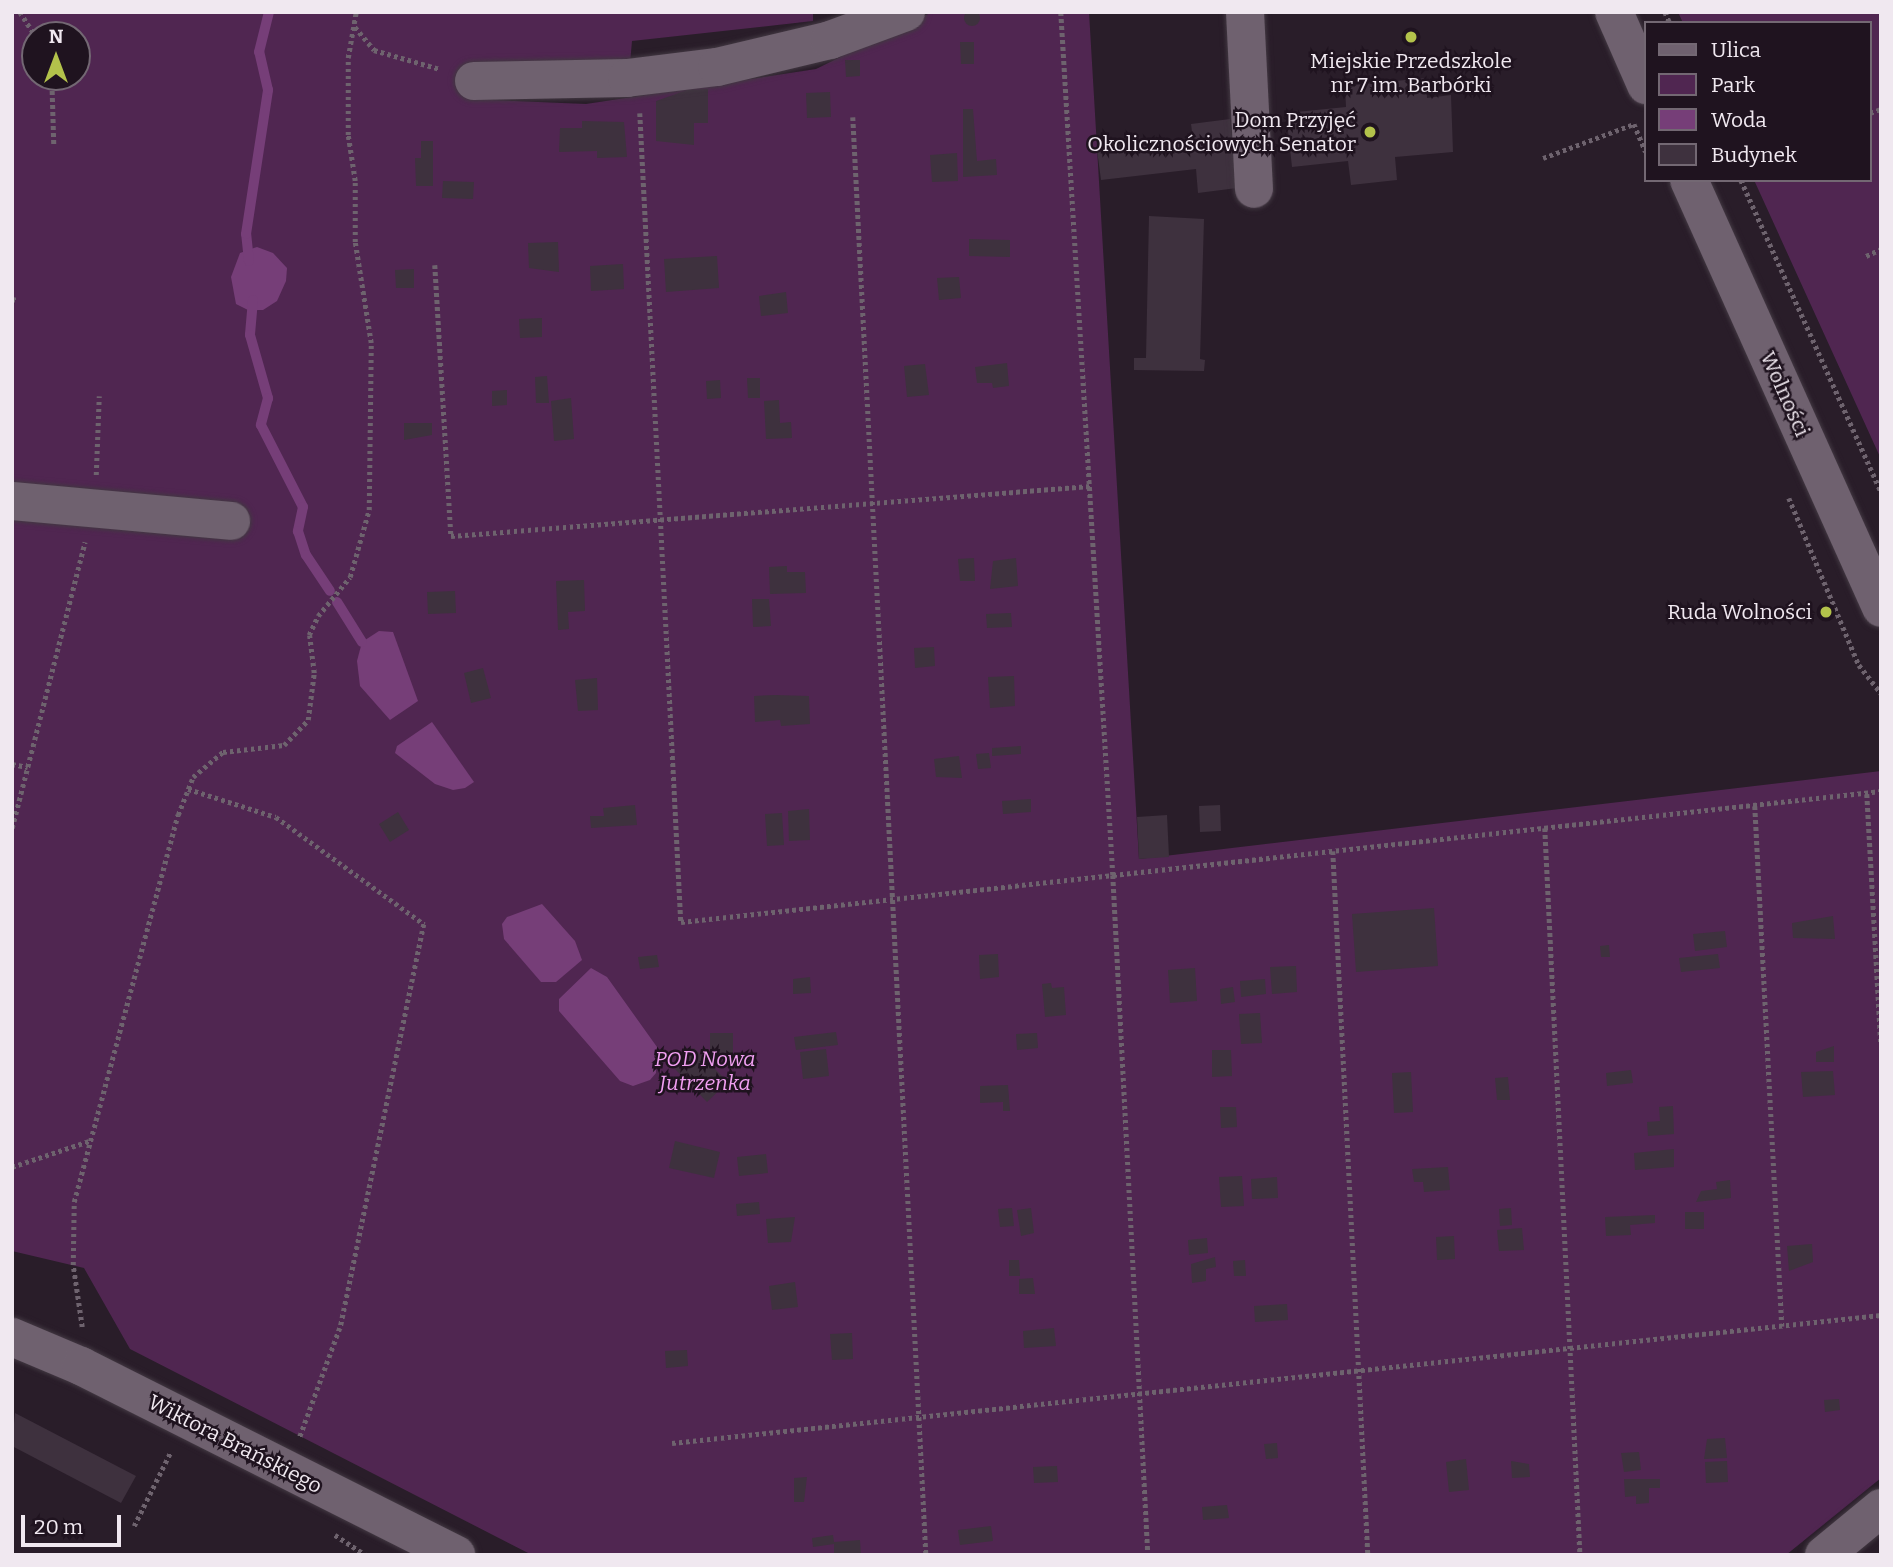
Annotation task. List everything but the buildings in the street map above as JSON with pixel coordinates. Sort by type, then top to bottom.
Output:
[{"type":"street","points":[[474,81],[637,76],[717,67],[830,40],[906,12]]},
{"type":"street","points":[[1245,12],[1254,189]]},
{"type":"street","points":[[1614,12],[1644,80]]},
{"type":"street","name":"Wolności","points":[[1690,182],[1881,608]]},
{"type":"street","points":[[12,501],[231,520]]},
{"type":"street","name":"Wiktora Brańskiego","points":[[12,1337],[80,1366],[456,1555]]},
{"type":"street","points":[[1824,1555],[1881,1508]]},
{"type":"path","points":[[80,1366],[82,1327],[73,1265],[74,1202],[188,789],[193,777],[223,752],[284,745],[308,720],[314,673],[309,635],[318,616],[350,578],[369,510],[371,342],[355,242],[355,181],[348,135],[352,39],[356,12]]},
{"type":"path","points":[[1061,12],[1113,875],[1148,1555]]},
{"type":"path","points":[[355,26],[373,50],[474,81]]},
{"type":"path","points":[[352,39],[362,37]]},
{"type":"path","points":[[637,76],[681,922],[1881,791]]},
{"type":"path","points":[[52,91],[54,145]]},
{"type":"path","points":[[853,117],[926,1555]]},
{"type":"path","points":[[1543,158],[1634,124],[1644,147]]},
{"type":"path","points":[[1742,182],[1881,491]]},
{"type":"path","points":[[1866,256],[1881,250]]},
{"type":"path","points":[[435,265],[451,536],[1090,486]]},
{"type":"path","points":[[12,828],[94,507],[99,396]]},
{"type":"path","points":[[12,764],[28,766]]},
{"type":"path","points":[[188,789],[276,817],[424,924],[340,1328],[288,1471]]},
{"type":"path","points":[[1867,794],[1881,1043]]},
{"type":"path","points":[[1755,806],[1782,1326]]},
{"type":"path","points":[[1545,828],[1580,1552]]},
{"type":"path","points":[[1333,851],[1368,1555]]},
{"type":"path","points":[[12,1167],[90,1140]]},
{"type":"path","points":[[672,1443],[1881,1315]]},
{"type":"path","points":[[134,1526],[170,1453]]},
{"type":"green space","name":"POD Nowa Jutrzenka","points":[[12,12],[813,12],[813,21],[632,41],[630,64],[480,66],[468,99],[586,104],[816,69],[932,12],[1089,12],[1139,859],[1881,771],[1881,1478],[1786,1555],[532,1555],[130,1349],[84,1268],[12,1251]]},
{"type":"green space","points":[[1678,12],[1881,12],[1881,459],[1755,182],[1872,182],[1872,21],[1682,21]]},
{"type":"water","points":[[257,247],[273,253],[287,268],[286,281],[277,301],[263,310],[248,310],[236,304],[231,277],[240,253]]},
{"type":"water","points":[[379,631],[393,632],[418,701],[390,720],[360,686],[357,661],[362,642]]},
{"type":"water","points":[[432,722],[474,782],[465,788],[453,790],[435,784],[395,753],[397,746]]},
{"type":"water","points":[[542,904],[575,941],[582,960],[556,982],[541,982],[504,939],[502,924],[507,917]]},
{"type":"water","points":[[591,968],[607,977],[662,1054],[656,1057],[656,1073],[650,1080],[633,1086],[620,1081],[559,1011],[559,999]]},
{"type":"waterway","points":[[249,261],[246,234],[268,90],[259,52],[269,12]]},
{"type":"waterway","points":[[253,300],[250,335],[268,398],[261,425],[303,507],[298,531],[306,555],[330,591]]},
{"type":"waterway","points":[[337,602],[362,642]]},
{"type":"place","name":"Miejskie Przedszkole nr 7 im. Barbórki","points":[[1411,37]]},
{"type":"place","name":"Dom Przyjęć Okolicznościowych Senator","points":[[1370,132]]},
{"type":"place","name":"Ruda Wolności","points":[[1826,612]]}]
